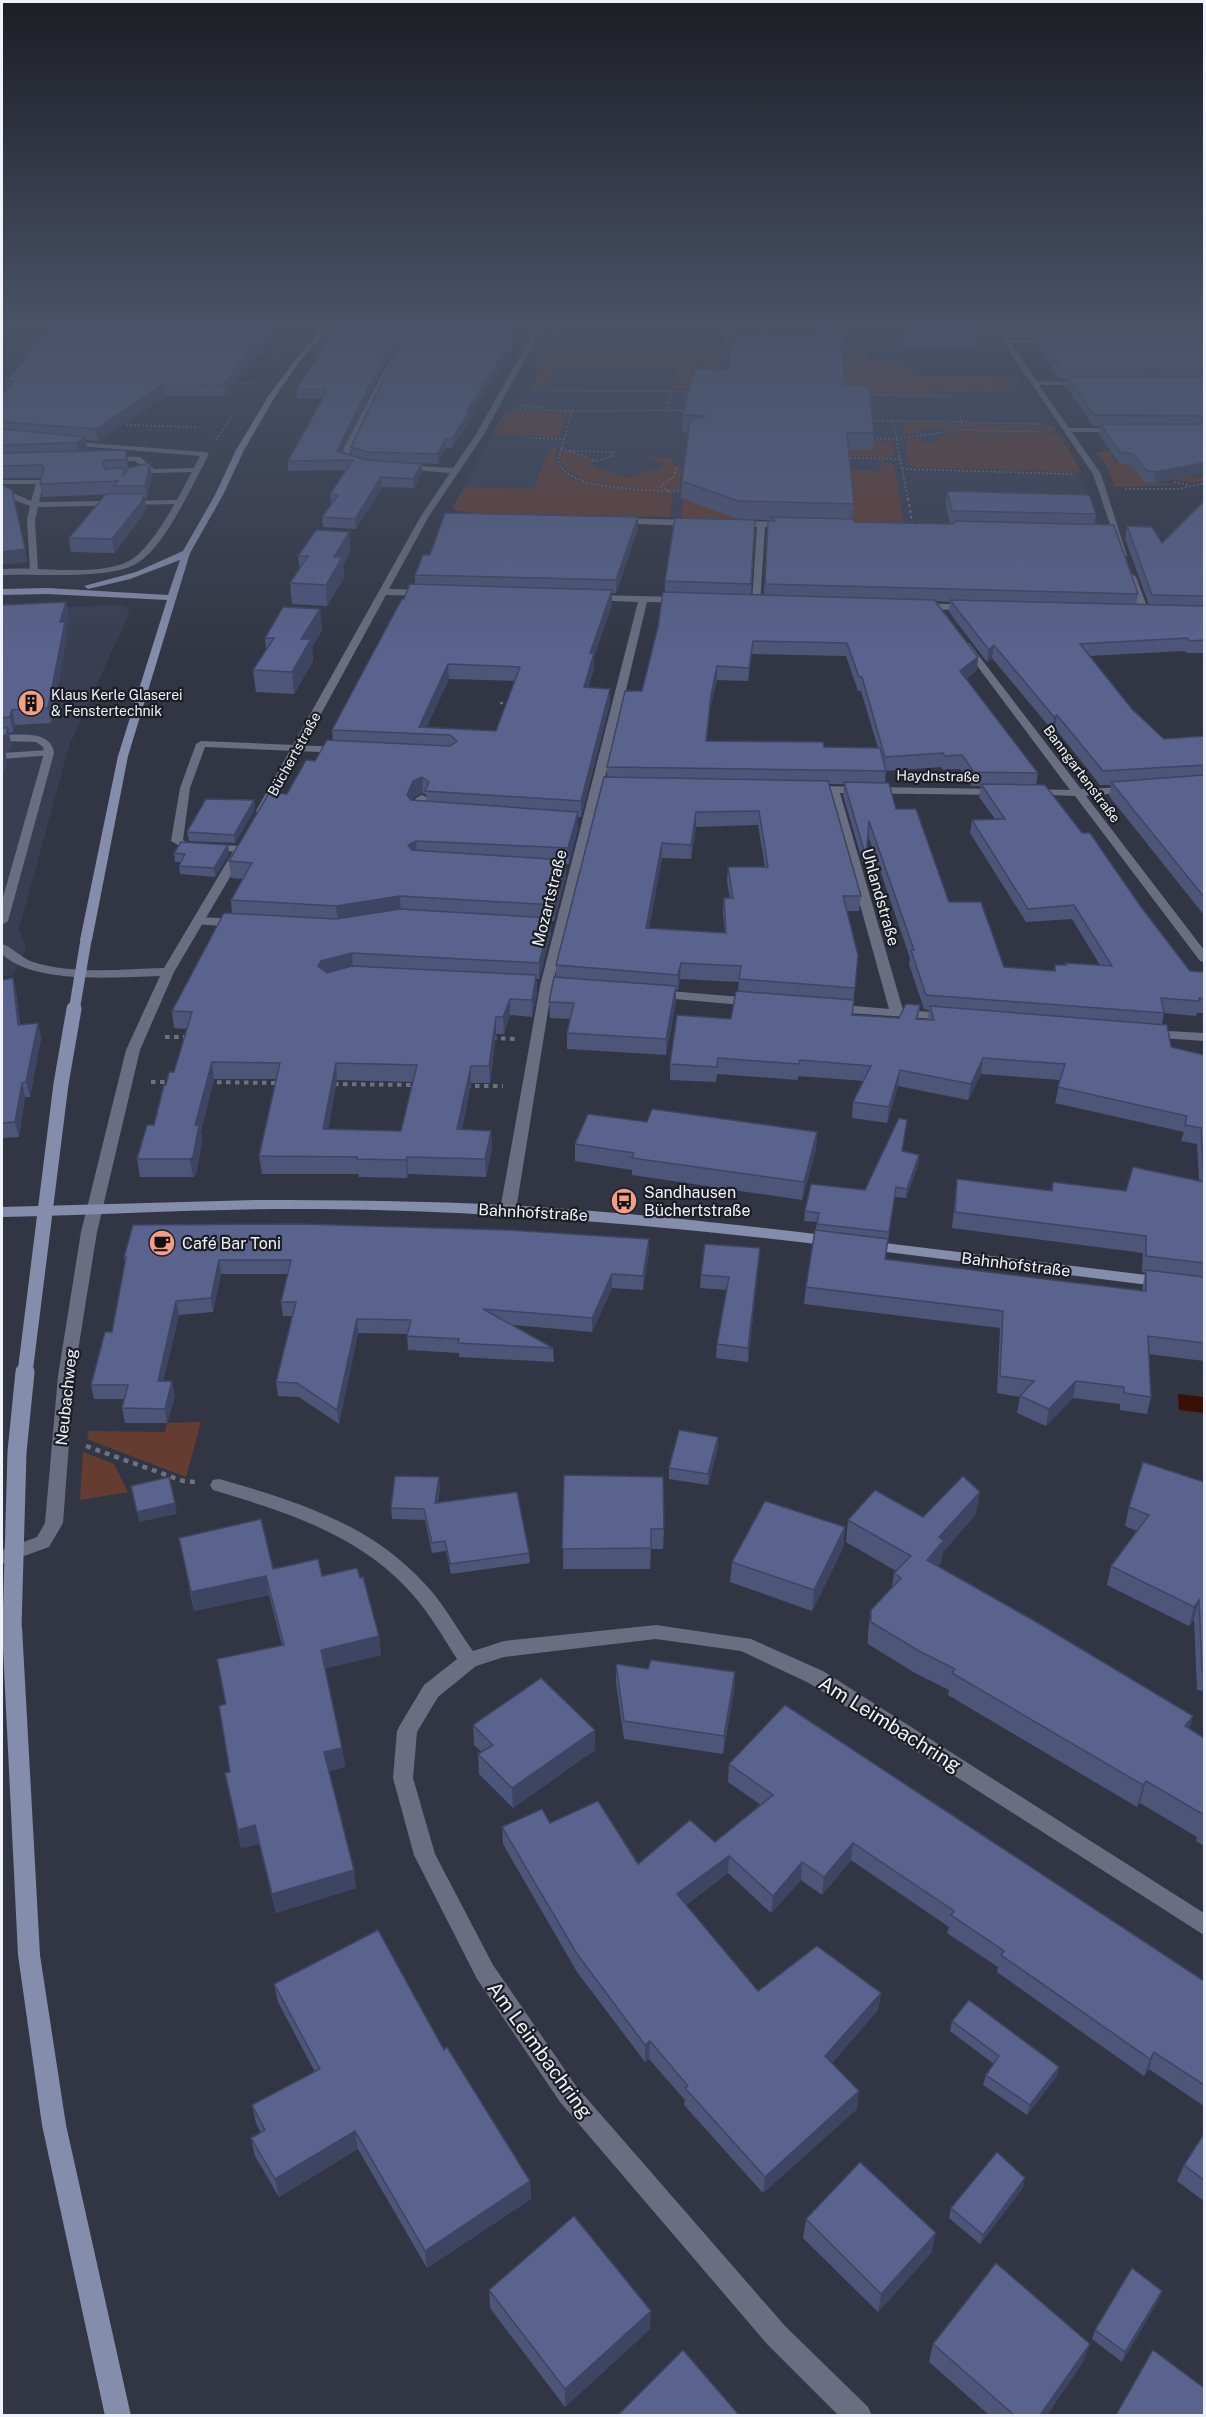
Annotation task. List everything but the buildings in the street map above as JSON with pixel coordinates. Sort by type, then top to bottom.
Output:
[{"type":"main road","points":[[118,2415],[54,2125],[29,1955],[12,1627],[17,1452],[31,1315],[61,1084],[86,940],[123,756],[186,553],[250,434]]},
{"type":"main road","points":[[46,591],[124,580],[186,553]]},
{"type":"main road","points":[[2,592],[46,591],[171,598]]},
{"type":"main road","name":"Bahnhofstraße","points":[[2,1212],[95,1206],[334,1205],[508,1210],[611,1217],[850,1243],[1204,1287]]},
{"type":"street","points":[[354,434],[344,459],[367,465]]},
{"type":"street","name":"Büchertstraße","points":[[258,819],[425,516],[479,434]]},
{"type":"street","points":[[1070,434],[1097,474],[1117,533],[1149,612],[1132,612]]},
{"type":"street","points":[[2,572],[97,570],[131,563],[138,559],[179,502],[205,454],[58,442]]},
{"type":"street","points":[[103,458],[137,459],[152,471]]},
{"type":"street","points":[[396,467],[456,471]]},
{"type":"street","points":[[134,476],[152,471],[196,471]]},
{"type":"street","points":[[2,484],[40,482],[32,520],[34,570]]},
{"type":"street","points":[[2,484],[10,495],[34,505],[179,502]]},
{"type":"street","points":[[425,516],[437,517]]},
{"type":"street","points":[[604,521],[707,523]]},
{"type":"street","points":[[729,524],[796,525]]},
{"type":"street","points":[[757,602],[760,524]]},
{"type":"street","points":[[1106,533],[1117,533]]},
{"type":"street","points":[[384,592],[431,593]]},
{"type":"street","points":[[584,598],[689,600]]},
{"type":"street","name":"Mozartstraße","points":[[508,1210],[555,928],[581,822],[604,787],[643,599]]},
{"type":"street","points":[[746,602],[768,602]]},
{"type":"street","points":[[915,606],[941,611],[983,608]]},
{"type":"street","name":"Banngartenstraße","points":[[958,635],[1204,958]]},
{"type":"street","points":[[2,738],[39,739],[48,746],[50,753],[2,921]]},
{"type":"street","points":[[95,1206],[137,1037],[168,972],[244,844],[185,846],[177,841],[185,788],[201,744],[357,751]]},
{"type":"street","points":[[2,756],[50,753]]},
{"type":"street","name":"Haydnstraße","points":[[798,789],[1077,793],[1146,788]]},
{"type":"street","name":"Uhlandstraße","points":[[833,789],[897,1013]]},
{"type":"street","points":[[422,798],[416,812],[439,814]]},
{"type":"street","points":[[198,921],[256,924]]},
{"type":"street","points":[[2,948],[6,955],[15,961],[45,970],[168,972]]},
{"type":"street","points":[[640,993],[769,1003]]},
{"type":"street","points":[[815,1007],[957,1018]]},
{"type":"street","points":[[1135,1032],[1204,1037]]},
{"type":"street","name":"Neubachweg","points":[[2,1557],[43,1542],[54,1523],[66,1376],[88,1232],[95,1206]]},
{"type":"street","points":[[219,1485],[287,1505],[362,1540],[392,1563],[420,1590],[469,1660]]},
{"type":"street","name":"Am Leimbachring","points":[[859,2415],[776,2335],[568,2094],[485,1972],[425,1856],[403,1778],[407,1731],[431,1691],[469,1660],[504,1649],[656,1632],[744,1644],[816,1677],[1204,1924]]},
{"type":"path","points":[[565,434],[557,457],[559,465],[582,480],[620,488],[687,491]]},
{"type":"path","points":[[895,434],[913,528]]},
{"type":"path","points":[[872,439],[896,440],[934,434]]},
{"type":"path","points":[[531,438],[564,439]]},
{"type":"path","points":[[561,448],[568,451],[596,461],[613,456],[613,452],[568,451]]},
{"type":"path","points":[[844,458],[901,459]]},
{"type":"path","points":[[669,491],[661,486],[674,476],[676,468]]},
{"type":"path","points":[[902,469],[1097,474]]},
{"type":"path","points":[[1174,482],[1204,487]]},
{"type":"path","points":[[1103,489],[1179,489],[1204,483]]},
{"type":"path","points":[[500,703],[511,704]]},
{"type":"path","points":[[137,1037],[197,1037]]},
{"type":"path","points":[[490,1038],[536,1039]]},
{"type":"path","points":[[125,1081],[172,1082]]},
{"type":"path","points":[[196,1082],[279,1083]]},
{"type":"path","points":[[327,1084],[422,1085]]},
{"type":"path","points":[[457,1086],[528,1087]]},
{"type":"path","points":[[61,1435],[183,1481],[219,1485]]},
{"type":"shaded area","points":[[492,434],[1058,434],[1082,472],[1077,476],[1081,476],[1101,529],[457,511],[453,507]]},
{"type":"shaded area","points":[[493,434],[561,434],[560,437]]},
{"type":"shaded area","points":[[950,434],[1058,434],[1082,472],[909,467],[905,439],[921,437],[922,444],[938,444],[937,436]]},
{"type":"shaded area","points":[[872,441],[893,442],[894,457],[780,455],[781,448],[872,450]]},
{"type":"shaded area","points":[[1137,444],[1124,452],[1111,455],[1115,462],[1133,465],[1135,468],[1195,478],[1204,476],[1204,481],[1195,483],[1176,480],[1173,475],[1145,482],[1184,485],[1115,487],[1106,465],[1096,453]]},
{"type":"shaded area","points":[[551,447],[557,448],[555,461],[557,466],[565,474],[577,480],[610,487],[672,492],[670,517],[473,513],[457,511],[453,507],[464,487],[533,489]]},
{"type":"shaded area","points":[[564,450],[596,462],[590,465],[626,478],[667,466],[644,457],[673,458],[673,466],[681,467],[679,491],[634,489],[587,480],[563,466],[560,456]]},
{"type":"shaded area","points":[[881,461],[894,464],[904,524],[834,522],[848,470],[881,471]]},
{"type":"shaded area","points":[[684,493],[741,510],[758,520],[681,518]]},
{"type":"shaded area","points":[[126,606],[129,614],[70,743],[19,929],[26,949],[13,975],[2,976],[2,610]]},
{"type":"shaded area","points":[[1178,1394],[1204,1397],[1204,1413],[1179,1410]]},
{"type":"shaded area","points":[[201,1422],[186,1477],[87,1439],[89,1431],[165,1432],[167,1423]]},
{"type":"shaded area","points":[[83,1452],[114,1464],[128,1492],[80,1500]]},
{"type":"place","name":"Klaus Kerle Glaserei & Fenstertechnik","points":[[31,703]]},
{"type":"place","name":"Sandhausen Büchertstraße","points":[[624,1201]]},
{"type":"place","name":"Café Bar Toni","points":[[162,1243]]}]
